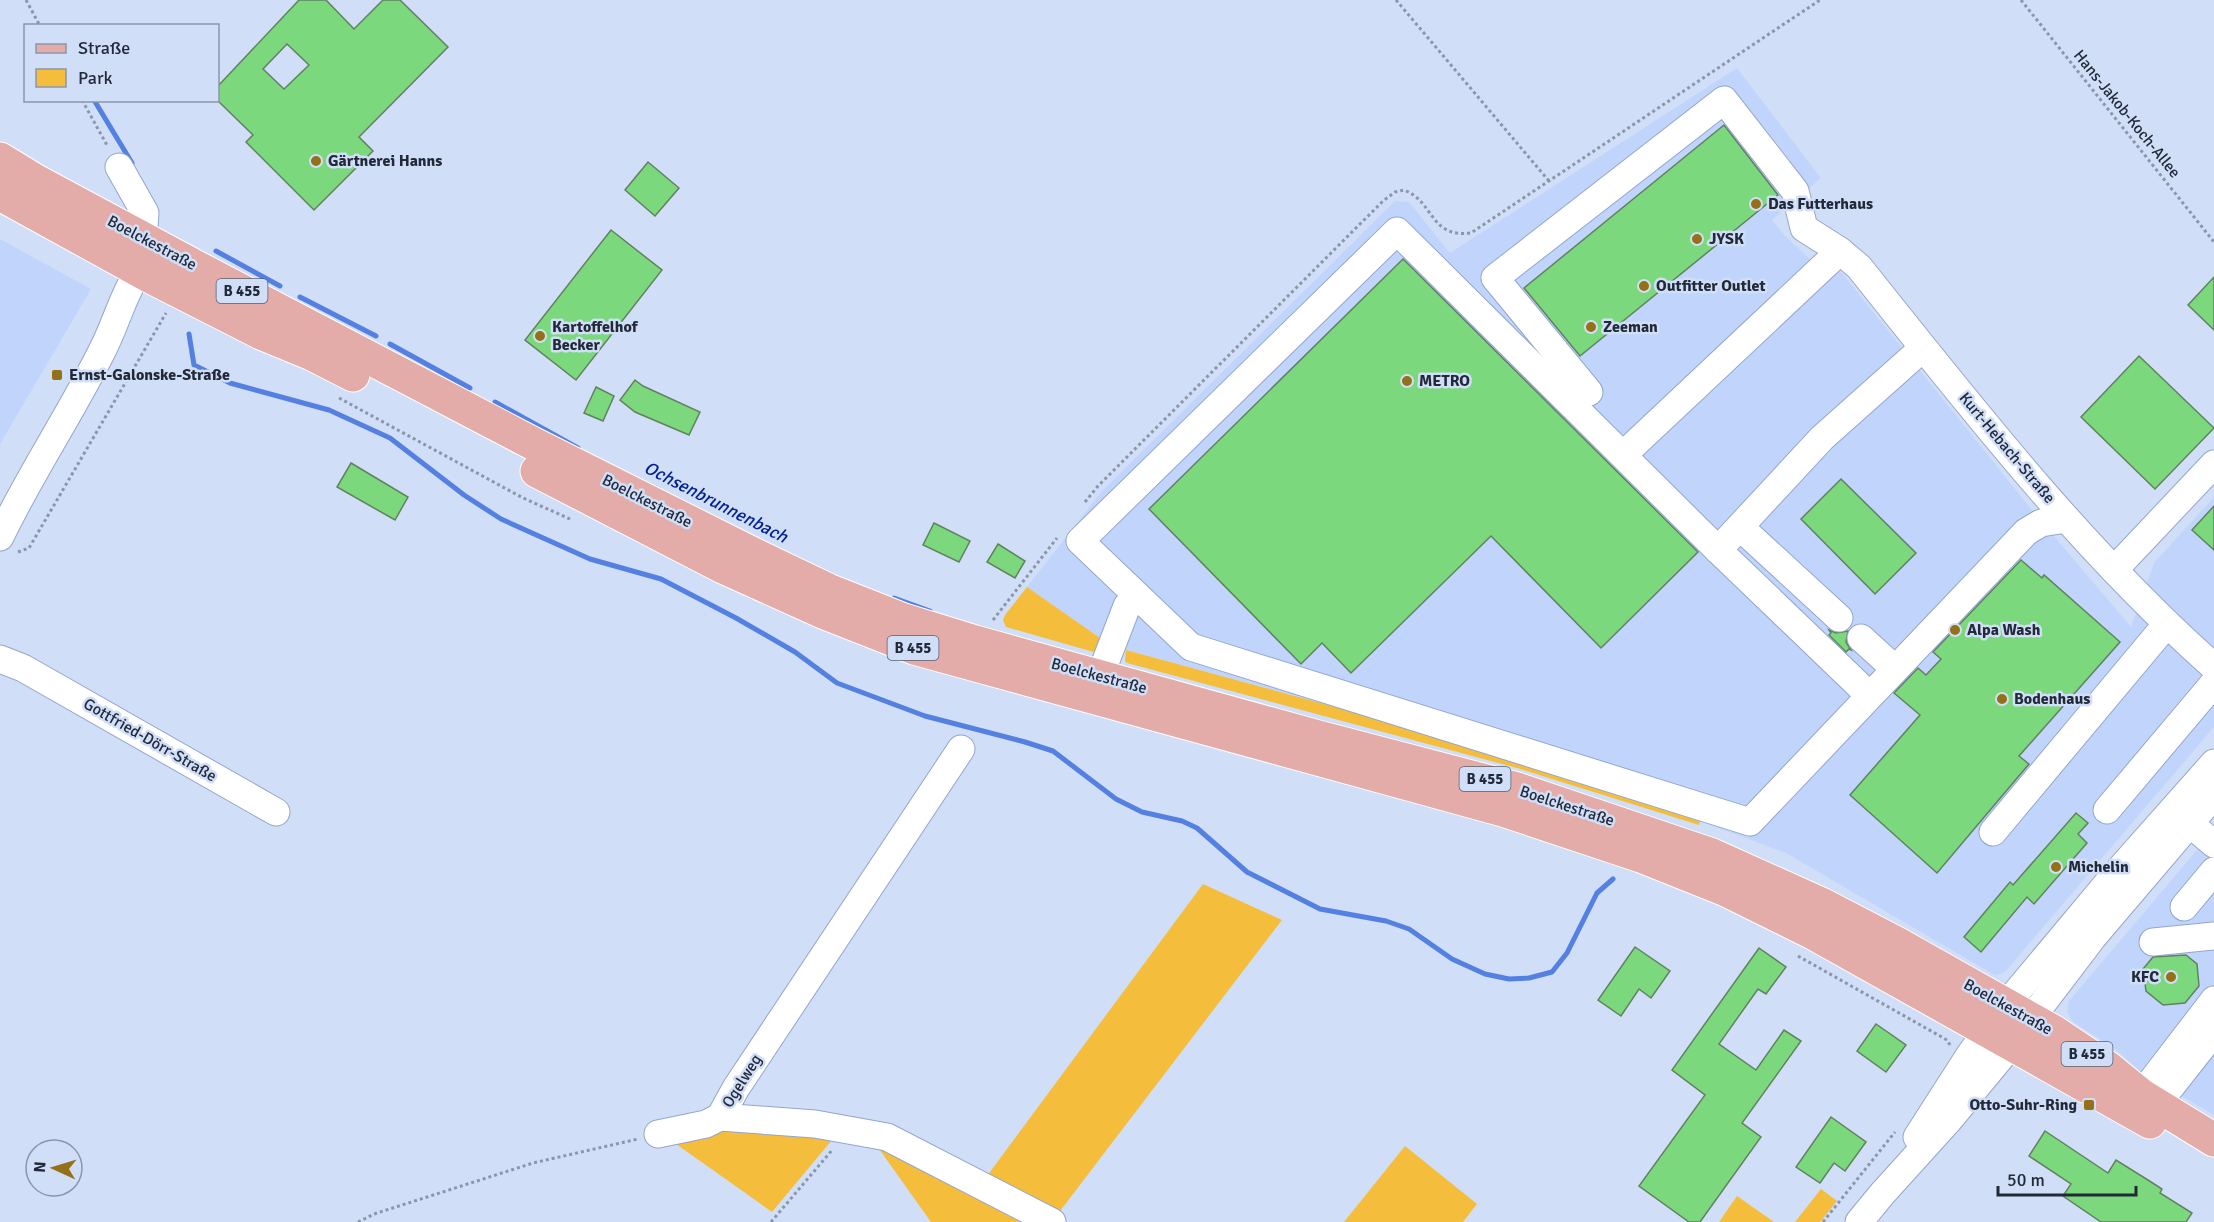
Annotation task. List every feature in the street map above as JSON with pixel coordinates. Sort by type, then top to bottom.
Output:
[{"type":"main road","name":"Boelckestraße","points":[[0,159],[261,333],[312,354],[723,567],[825,614],[914,648],[1503,810],[1641,856],[1768,910],[2008,1025],[2054,1032],[2095,1059],[2149,1101],[2214,1140]]},
{"type":"main road","name":"Boelckestraße","points":[[0,194],[147,258],[556,455],[828,590],[904,620],[1317,736],[1479,777],[1542,796],[1712,855],[1821,904],[1896,943],[2008,1025],[2214,1158]]},
{"type":"street","name":"Kurt-Hebach-Straße","points":[[1589,392],[1495,278],[1724,100],[1795,191],[1804,228],[1840,251],[1859,267],[1923,348],[2066,519],[2166,625],[2214,667]]},
{"type":"street","points":[[2,529],[104,347],[126,293],[147,258],[144,227],[146,216],[119,167]]},
{"type":"street","points":[[1870,696],[1718,550],[1397,231],[1080,541],[1191,647],[1750,822],[1870,696],[1895,669],[2026,532],[2041,522],[2066,519]]},
{"type":"street","points":[[1623,455],[1840,251]]},
{"type":"street","points":[[1718,550],[1822,438],[1923,348]]},
{"type":"street","points":[[2114,570],[2214,464]]},
{"type":"street","points":[[1740,527],[1839,618]]},
{"type":"street","points":[[1100,676],[1127,606],[1136,595]]},
{"type":"street","points":[[1993,832],[2166,625]]},
{"type":"street","points":[[1861,638],[1895,669]]},
{"type":"street","name":"Gottfried-Dörr-Straße","points":[[0,648],[12,663],[276,812]]},
{"type":"street","points":[[2107,810],[2214,683]]},
{"type":"street","name":"Ogelweg","points":[[961,749],[736,1088],[720,1117],[815,1124],[887,1137],[1052,1222]]},
{"type":"street","points":[[1859,1222],[1931,1142],[2008,1025],[2093,937],[2181,816],[2214,763]]},
{"type":"street","points":[[2181,816],[2214,795]]},
{"type":"street","points":[[2181,816],[2214,844]]},
{"type":"street","points":[[2184,907],[2214,871]]},
{"type":"street","points":[[2153,942],[2214,936]]},
{"type":"street","points":[[2149,1101],[2214,1000]]},
{"type":"street","points":[[2149,1101],[2214,1032]]},
{"type":"street","points":[[658,1134],[706,1124],[720,1117]]},
{"type":"path","points":[[26,0],[39,24]]},
{"type":"path","points":[[1396,0],[1549,181]]},
{"type":"path","name":"Hans-Jakob-Koch-Allee","points":[[2020,0],[2214,242]]},
{"type":"path","points":[[83,102],[119,167]]},
{"type":"path","points":[[28,548],[166,314]]},
{"type":"path","points":[[1947,1040],[1952,1047]]},
{"type":"path","points":[[771,1222],[850,1130]]},
{"type":"path","points":[[1823,1222],[1897,1130]]},
{"type":"path","points":[[358,1222],[374,1214],[533,1163],[658,1134]]},
{"type":"shaded area","points":[[1737,68],[1821,178],[1772,220],[1784,235],[1811,260],[1842,273],[2031,509],[2131,627],[2154,563],[2214,497],[2214,727],[2005,972],[2000,974],[1991,973],[1786,853],[1552,766],[1127,650],[1103,640],[1027,587],[1102,491],[1395,201],[1409,202],[1450,253]]},
{"type":"shaded area","points":[[0,239],[91,289],[0,444]]},
{"type":"shaded area","points":[[2214,830],[2214,1115],[2142,1073],[2114,1048],[2073,1022],[2067,1011],[2069,1001]]},
{"type":"green space","points":[[1027,587],[1103,640],[1097,653],[1006,627],[1003,620],[1005,615]]},
{"type":"green space","points":[[1126,650],[1552,766],[1700,821],[1699,825],[1517,768],[1127,663],[1125,661]]},
{"type":"green space","points":[[1203,884],[1282,920],[1057,1215],[987,1176]]},
{"type":"green space","points":[[730,1126],[832,1140],[772,1212],[669,1139]]},
{"type":"green space","points":[[872,1139],[1030,1222],[931,1222]]},
{"type":"green space","points":[[1405,1146],[1477,1204],[1463,1222],[1344,1222]]},
{"type":"green space","points":[[1821,1189],[1837,1201],[1820,1222],[1795,1222]]},
{"type":"green space","points":[[1737,1196],[1774,1222],[1719,1222]]},
{"type":"building","points":[[299,0],[326,0],[354,29],[383,0],[400,0],[448,47],[359,137],[373,151],[314,210],[246,142],[253,135],[219,102],[219,85]],"holes":[[[287,44],[309,65],[284,89],[263,69]]]},
{"type":"building","points":[[1724,125],[1778,195],[1580,356],[1524,288]]},
{"type":"building","points":[[648,162],[679,188],[655,216],[625,190]]},
{"type":"building","points":[[611,230],[662,270],[576,380],[525,340]]},
{"type":"building","name":"METRO","points":[[1403,259],[1698,552],[1601,648],[1491,536],[1351,673],[1322,643],[1301,664],[1149,509]]},
{"type":"building","points":[[2214,277],[2214,330],[2188,305]]},
{"type":"building","points":[[2139,356],[2214,428],[2155,489],[2081,417]]},
{"type":"building","points":[[635,380],[643,386],[700,412],[689,435],[635,412],[620,400]]},
{"type":"building","points":[[596,387],[614,396],[603,421],[584,413]]},
{"type":"building","points":[[351,463],[408,497],[395,520],[337,487]]},
{"type":"building","points":[[1841,479],[1916,553],[1875,594],[1801,519]]},
{"type":"building","points":[[2214,506],[2214,550],[2192,530]]},
{"type":"building","points":[[934,523],[970,541],[959,562],[923,545]]},
{"type":"building","points":[[998,544],[1025,561],[1015,578],[987,562]]},
{"type":"building","name":"Bodenhaus","points":[[2021,560],[2042,578],[2044,575],[2120,642],[2019,756],[2029,764],[1937,873],[1850,795],[1920,715],[1894,693],[1918,668],[1926,675],[1941,659],[1933,652]]},
{"type":"building","points":[[1829,630],[1836,633],[1848,631],[1846,642],[1851,650],[1846,652],[1829,635],[1831,633]]},
{"type":"building","points":[[2076,813],[2088,823],[2078,834],[2087,843],[2034,904],[2027,897],[1981,952],[1964,937],[2010,882],[2013,885]]},
{"type":"building","points":[[1635,947],[1670,971],[1651,998],[1639,989],[1621,1016],[1598,1000]]},
{"type":"building","points":[[1759,948],[1786,967],[1766,994],[1758,989],[1719,1044],[1756,1070],[1784,1030],[1801,1041],[1742,1123],[1761,1137],[1700,1222],[1689,1222],[1639,1186],[1705,1095],[1672,1070]]},
{"type":"building","name":"KFC","points":[[2186,955],[2197,964],[2199,986],[2185,1003],[2163,1005],[2146,991],[2143,969],[2153,957]]},
{"type":"building","points":[[1876,1024],[1906,1045],[1886,1072],[1857,1051]]},
{"type":"building","points":[[1831,1117],[1866,1142],[1845,1171],[1834,1163],[1820,1183],[1796,1167]]},
{"type":"building","points":[[2045,1131],[2108,1173],[2116,1160],[2162,1189],[2160,1193],[2192,1213],[2186,1222],[2101,1222],[2063,1196],[2071,1184],[2029,1156]]},
{"type":"waterway","name":"Ochsenbrunnenbach","points":[[95,102],[132,163]]},
{"type":"waterway","name":"Ochsenbrunnenbach","points":[[216,251],[280,286]]},
{"type":"waterway","name":"Ochsenbrunnenbach","points":[[300,297],[376,336]]},
{"type":"waterway","points":[[189,334],[194,365],[230,383],[329,410],[390,438],[464,495],[501,519],[590,559],[661,579],[795,652],[837,683],[925,716],[1053,751],[1116,799],[1142,812],[1182,821],[1197,828],[1247,872],[1320,909],[1386,921],[1409,929],[1452,959],[1485,974],[1509,979],[1529,978],[1552,972],[1567,953],[1597,893],[1613,879]]},
{"type":"waterway","name":"Ochsenbrunnenbach","points":[[390,344],[470,388]]},
{"type":"waterway","name":"Ochsenbrunnenbach","points":[[495,402],[578,448]]},
{"type":"waterway","name":"Ochsenbrunnenbach","points":[[894,598],[930,611]]},
{"type":"place","name":"Gärtnerei Hanns","points":[[316,161]]},
{"type":"place","name":"Das Futterhaus","points":[[1756,204]]},
{"type":"place","name":"JYSK","points":[[1697,239]]},
{"type":"place","name":"Outfitter Outlet","points":[[1644,286]]},
{"type":"place","name":"Zeeman","points":[[1591,327]]},
{"type":"place","name":"Kartoffelhof Becker","points":[[540,336]]},
{"type":"place","name":"Ernst-Galonske-Straße","points":[[57,375]]},
{"type":"place","name":"METRO","points":[[1407,381]]},
{"type":"place","name":"Alpa Wash","points":[[1955,630]]},
{"type":"place","name":"Bodenhaus","points":[[2002,699]]},
{"type":"place","name":"Michelin","points":[[2056,867]]},
{"type":"place","name":"KFC","points":[[2171,977]]},
{"type":"place","name":"Otto-Suhr-Ring","points":[[2089,1105]]}]
